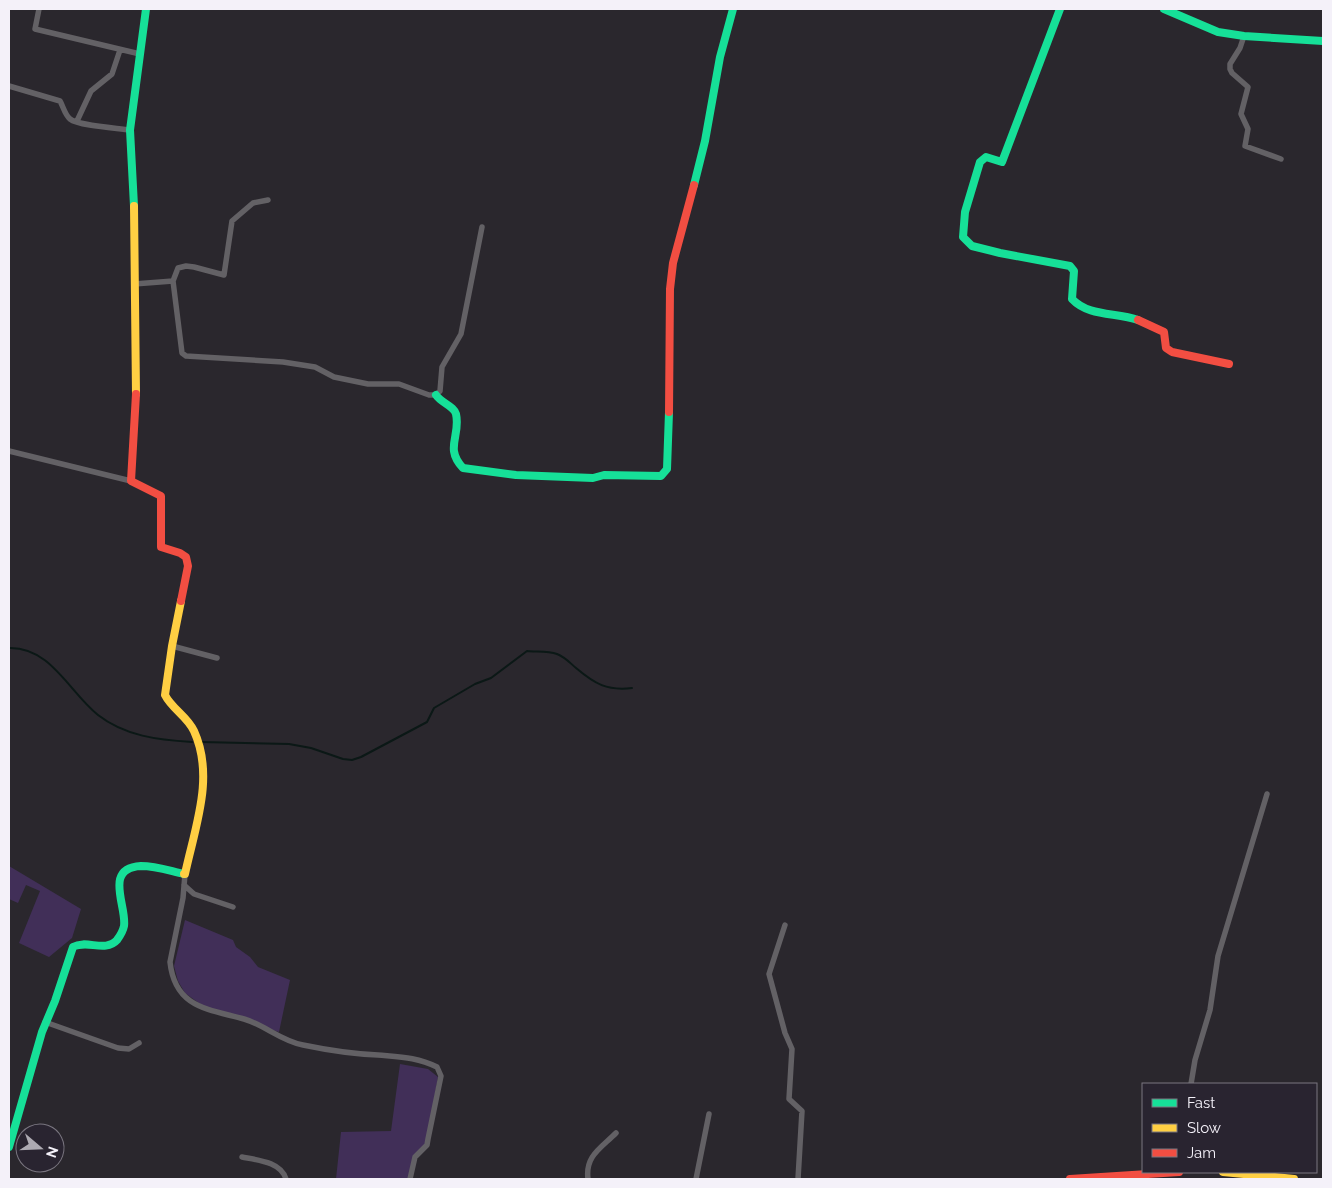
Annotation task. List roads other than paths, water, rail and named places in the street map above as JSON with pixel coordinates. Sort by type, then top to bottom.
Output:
[{"type":"street","points":[[39,9],[35,29],[140,54]]},
{"type":"street","points":[[131,481],[136,394],[134,207],[130,130],[146,9]]},
{"type":"street","points":[[436,395],[440,402],[453,409],[456,414],[452,447],[458,464],[463,468],[516,475],[593,478],[604,475],[661,476],[666,469],[669,402],[670,289],[673,263],[705,140],[720,57],[733,9]]},
{"type":"street","points":[[1060,9],[1002,162],[986,157],[980,162],[965,212],[963,237],[972,246],[1000,254],[1070,266],[1074,271],[1072,299],[1076,305],[1094,312],[1127,317],[1160,330],[1164,332],[1166,348],[1172,352],[1230,364]]},
{"type":"street","points":[[1164,9],[1218,32],[1244,36],[1323,41]]},
{"type":"street","points":[[1244,36],[1240,48],[1230,64],[1230,68],[1232,73],[1248,87],[1241,114],[1248,128],[1245,146],[1281,159]]},
{"type":"street","points":[[77,121],[91,92],[112,74],[120,50]]},
{"type":"street","points":[[9,86],[60,101],[68,117],[77,121],[130,130]]},
{"type":"street","points":[[268,200],[253,204],[232,222],[224,275],[186,266],[178,268],[173,281],[182,353],[186,356],[283,362],[315,367],[334,377],[368,384],[399,384],[429,395],[436,395],[440,391],[442,367],[461,334],[482,227]]},
{"type":"street","points":[[134,284],[173,281]]},
{"type":"street","points":[[9,451],[131,481],[161,496],[161,548],[180,553],[186,557],[188,566],[172,646],[166,696],[167,700],[189,722],[204,763],[205,773],[170,962],[171,973],[178,989],[188,1000],[202,1008],[254,1023],[278,1037],[293,1043],[342,1051],[401,1056],[427,1062],[437,1067],[441,1076],[427,1145],[416,1157],[410,1179]]},
{"type":"street","points":[[172,646],[216,658]]},
{"type":"street","points":[[1191,1083],[1195,1060],[1210,1010],[1218,956],[1267,794]]},
{"type":"street","points":[[9,1148],[45,1022],[53,1006],[74,946],[80,944],[108,946],[116,942],[122,932],[124,923],[119,892],[120,882],[124,874],[135,867],[144,866],[185,874]]},
{"type":"street","points":[[184,885],[194,894],[233,907]]},
{"type":"street","points":[[784,925],[769,974],[785,1033],[792,1049],[788,1099],[802,1111],[798,1179]]},
{"type":"street","points":[[45,1022],[118,1048],[129,1049],[139,1042]]},
{"type":"street","points":[[696,1179],[709,1114]]},
{"type":"street","points":[[588,1179],[588,1164],[591,1158],[616,1133]]},
{"type":"street","points":[[242,1157],[277,1167],[284,1173],[286,1179]]},
{"type":"street","points":[[1070,1179],[1163,1173]]},
{"type":"street","points":[[1233,1173],[1294,1179]]},
{"type":"waterway","points":[[9,648],[24,650],[37,655],[58,672],[98,715],[119,728],[142,736],[192,742]]},
{"type":"waterway","points":[[201,742],[289,744],[311,748],[343,759],[352,760],[427,722],[434,708],[475,684],[491,678],[527,651],[550,652],[560,655],[595,682],[608,687],[632,688]]}]
